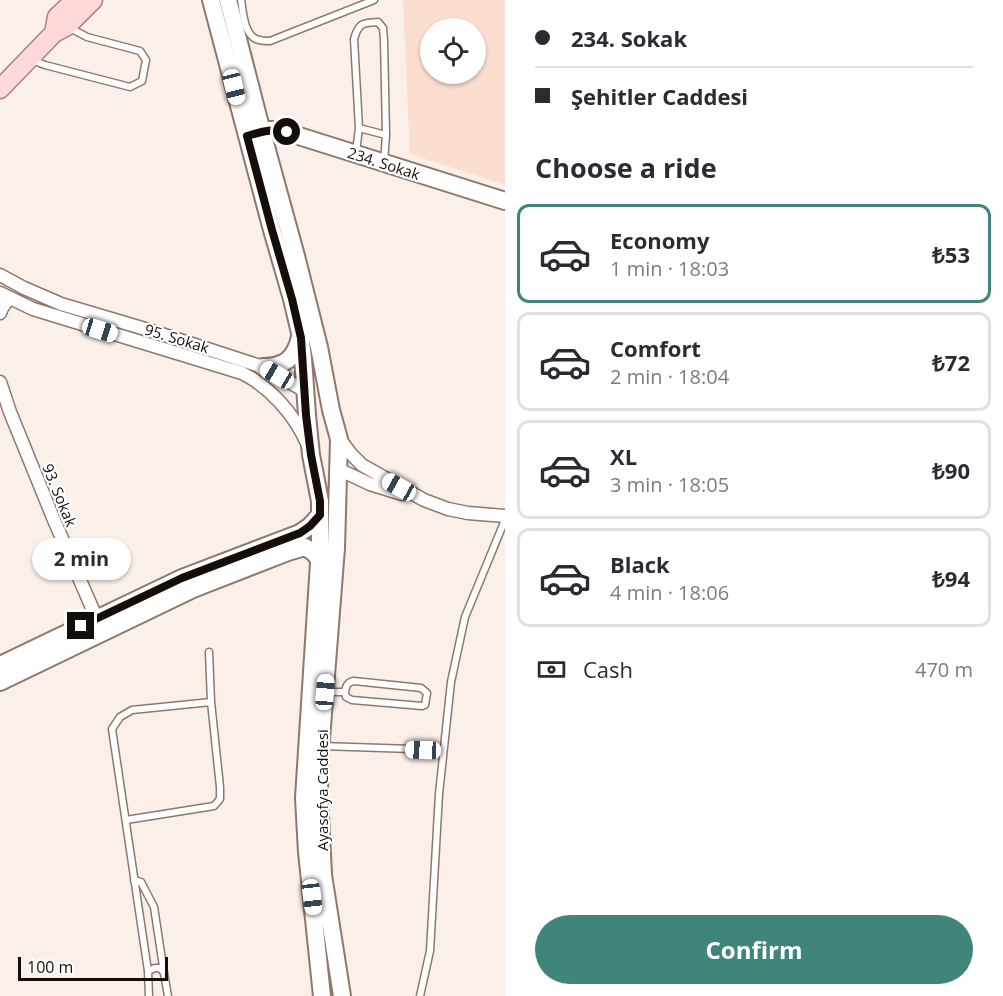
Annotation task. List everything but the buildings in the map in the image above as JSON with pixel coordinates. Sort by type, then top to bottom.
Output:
[{"type":"main road","points":[[61,29],[57,17],[75,0]]},
{"type":"main road","points":[[0,89],[93,0]]},
{"type":"main road","points":[[211,0],[254,134]]},
{"type":"main road","points":[[239,1],[254,134],[272,230],[300,333],[310,447],[320,501],[319,559],[304,798],[307,852],[322,996]]},
{"type":"main road","name":"234. Sokak","points":[[254,134],[280,130],[505,201]]},
{"type":"main road","name":"Ayasofya Caddesi","points":[[254,134],[297,256],[320,347],[336,430],[338,469],[336,548],[319,794],[323,874],[342,996]]},
{"type":"main road","points":[[263,367],[277,367],[291,358],[298,346],[300,333]]},
{"type":"main road","points":[[305,391],[326,408],[336,430]]},
{"type":"main road","points":[[336,430],[329,421],[322,418],[315,419],[312,422],[310,447],[320,467],[338,469]]},
{"type":"main road","points":[[0,682],[8,667],[193,589],[300,533],[320,515]]},
{"type":"main road","points":[[64,643],[96,617],[182,578],[305,547],[314,552],[319,559]]},
{"type":"street","name":"95. Sokak","points":[[0,275],[61,304],[263,367],[305,391]]},
{"type":"street","points":[[0,313],[4,295]]},
{"type":"street","name":"95. Sokak","points":[[4,295],[33,309],[242,373],[263,386],[290,412],[310,447]]},
{"type":"street","points":[[71,321],[76,308]]},
{"type":"street","name":"93. Sokak","points":[[0,382],[41,489],[96,617]]},
{"type":"street","points":[[336,430],[351,454],[362,465],[418,497]]},
{"type":"street","points":[[338,469],[370,484],[418,497],[448,509],[505,518]]},
{"type":"lane","points":[[239,1],[252,38],[259,41],[270,41],[374,0]]},
{"type":"lane","points":[[356,154],[359,128],[354,39],[357,29],[364,23],[378,22],[383,28],[384,40],[386,135],[384,163]]},
{"type":"lane","points":[[29,59],[130,87],[142,81],[146,60],[140,51],[61,29]]},
{"type":"lane","points":[[359,128],[386,135]]},
{"type":"lane","points":[[420,996],[430,951],[439,794],[451,682],[465,617],[505,518]]},
{"type":"lane","points":[[126,820],[214,806],[220,800],[209,652]]},
{"type":"lane","points":[[354,681],[421,688],[427,693],[427,703],[422,706],[352,700],[346,697],[345,692],[349,682],[354,681]]},
{"type":"lane","points":[[325,692],[345,692]]},
{"type":"lane","points":[[149,996],[148,971],[112,729],[120,717],[132,710],[211,702]]},
{"type":"lane","points":[[321,746],[444,750]]},
{"type":"lane","points":[[134,880],[141,882],[154,907],[168,996]]},
{"type":"lane","points":[[139,909],[154,907]]},
{"type":"lane","points":[[148,971],[160,968],[164,973]]},
{"type":"shaded area","points":[[403,0],[505,0],[505,185],[410,154]]},
{"type":"route","points":[[81,626],[182,578],[300,533],[320,515],[320,501],[306,415],[301,338],[247,136],[270,130],[287,132]]}]
